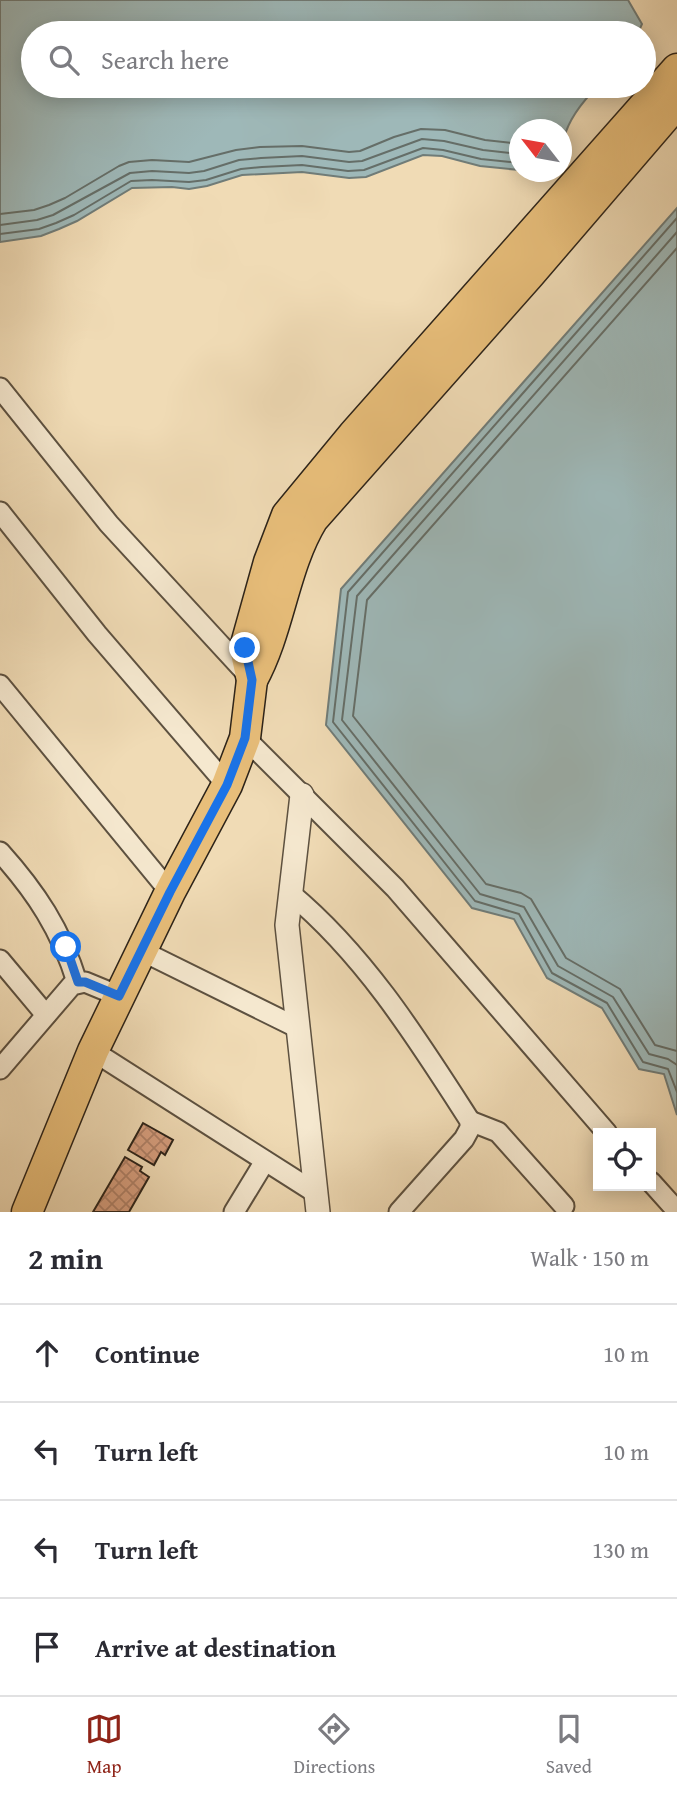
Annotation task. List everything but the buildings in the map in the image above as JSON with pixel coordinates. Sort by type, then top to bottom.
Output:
[{"type":"main road","points":[[656,93],[677,69]]},
{"type":"main road","points":[[27,1212],[93,1051],[170,892],[227,785],[245,738],[252,680],[245,648],[269,562],[286,515],[352,435],[651,98]]},
{"type":"main road","points":[[252,680],[265,656],[300,541],[313,519],[677,103]]},
{"type":"street","points":[[0,388],[109,524],[252,680]]},
{"type":"street","points":[[0,512],[97,634],[227,785]]},
{"type":"street","points":[[0,685],[170,892]]},
{"type":"street","points":[[245,738],[395,888],[603,1128]]},
{"type":"street","points":[[302,795],[287,925],[317,1203]]},
{"type":"street","points":[[0,852],[52,919],[66,947],[78,982]]},
{"type":"street","points":[[290,893],[316,915],[366,970],[430,1059],[470,1121],[470,1128],[464,1139],[399,1212]]},
{"type":"street","points":[[142,951],[298,1028]]},
{"type":"street","points":[[0,960],[46,1015]]},
{"type":"street","points":[[1,1067],[72,985],[85,982],[119,996]]},
{"type":"street","points":[[93,1051],[265,1161],[317,1203]]},
{"type":"street","points":[[470,1121],[498,1132],[564,1206]]},
{"type":"street","points":[[234,1212],[265,1161]]},
{"type":"street","points":[[656,1188],[677,1211]]},
{"type":"water","points":[[0,0],[628,0],[640,21],[21,21],[21,98],[587,98],[572,120],[509,119],[509,169],[423,155],[366,177],[349,178],[302,172],[242,175],[189,189],[132,188],[77,221],[41,236],[0,242]]},
{"type":"water","points":[[677,208],[677,1115],[664,1074],[639,1069],[602,1008],[547,978],[514,919],[472,908],[326,725],[341,589]]},
{"type":"route","points":[[66,947],[78,982],[85,982],[119,996],[227,785],[245,738],[252,680],[245,648]]}]
